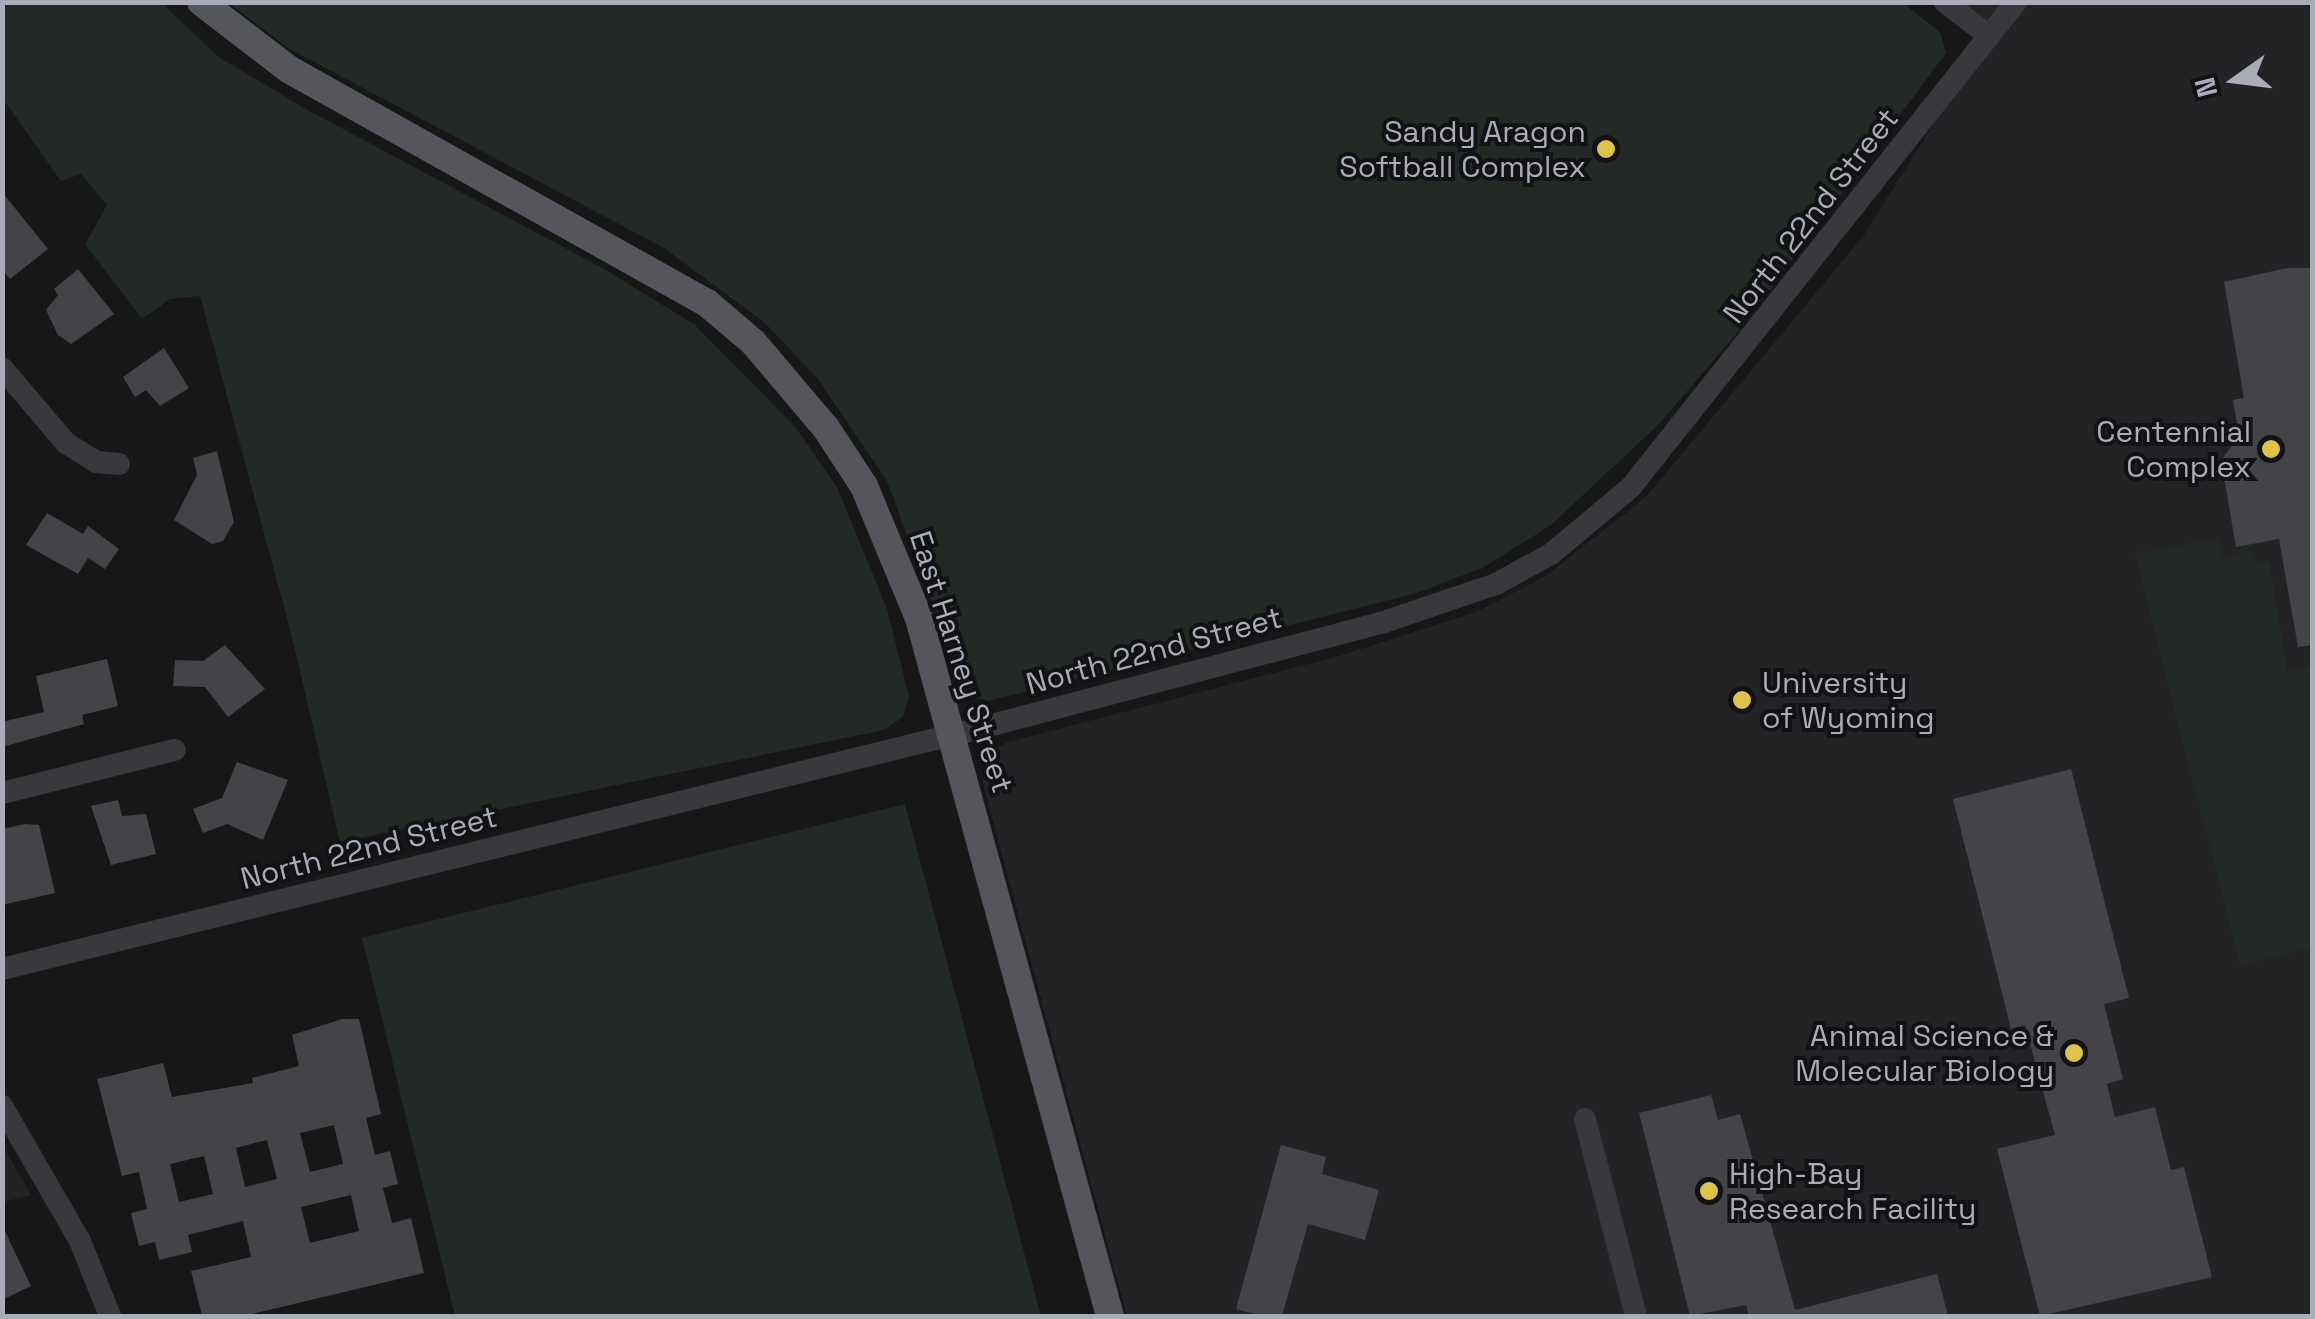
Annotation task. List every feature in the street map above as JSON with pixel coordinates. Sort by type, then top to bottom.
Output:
[{"type":"main road","name":"East Harney Street","points":[[201,2],[290,70],[646,264],[754,342],[826,428],[864,486],[913,600],[954,734],[1110,1316]]},
{"type":"street","points":[[1944,2],[1988,36]]},
{"type":"street","name":"North 22nd Street","points":[[2,969],[954,734],[1441,606],[1551,554],[1631,487],[1685,424],[2016,2]]},
{"type":"street","points":[[2,368],[66,442],[96,462],[119,464]]},
{"type":"street","points":[[2,793],[176,750]]},
{"type":"street","points":[[2,1106],[80,1241],[110,1316]]},
{"type":"street","points":[[1585,1119],[1636,1316]]},
{"type":"shaded area","points":[[3,2],[162,3],[217,56],[304,108],[606,270],[695,325],[796,428],[837,487],[887,609],[909,696],[903,717],[884,730],[340,842],[291,633],[200,296],[170,299],[142,319],[85,244],[107,205],[81,174],[61,181],[3,99]]},
{"type":"shaded area","points":[[229,3],[1903,3],[1940,32],[1946,53],[1743,326],[1658,425],[1551,525],[1484,567],[1417,593],[988,701],[972,697],[962,684],[887,481],[818,379],[765,323],[664,248],[288,48]]},
{"type":"shaded area","name":"University of Wyoming","points":[[1947,3],[2312,3],[2312,1316],[1127,1316],[983,784],[986,755],[1008,742],[1336,657],[1476,612],[1546,576],[1647,496],[1864,235],[1988,37]]},
{"type":"shaded area","points":[[2218,539],[2223,557],[2251,551],[2255,564],[2269,561],[2287,670],[2312,666],[2312,948],[2240,966],[2135,553]]},
{"type":"shaded area","points":[[905,804],[1041,1316],[455,1316],[362,938]]},
{"type":"shaded area","points":[[3,1146],[31,1195],[3,1202]]},
{"type":"building","points":[[2,192],[48,249],[10,279],[2,270]]},
{"type":"building","name":"Centennial Complex","points":[[2287,268],[2312,268],[2312,645],[2298,647],[2279,539],[2236,547],[2221,460],[2239,437],[2233,400],[2244,398],[2224,282]]},
{"type":"building","points":[[78,269],[114,314],[71,344],[58,335],[46,310],[58,295],[54,289]]},
{"type":"building","points":[[164,348],[189,388],[160,406],[146,390],[135,397],[123,377]]},
{"type":"building","points":[[217,451],[234,522],[223,541],[212,544],[174,520],[197,475],[193,458]]},
{"type":"building","points":[[47,513],[83,534],[88,526],[119,549],[105,569],[88,558],[78,574],[26,545]]},
{"type":"building","points":[[225,645],[265,689],[228,717],[205,687],[173,686],[175,660],[203,661]]},
{"type":"building","points":[[107,659],[118,706],[82,715],[84,724],[2,747],[2,722],[44,712],[36,676]]},
{"type":"building","points":[[237,762],[288,780],[263,840],[227,824],[203,833],[193,809],[222,798]]},
{"type":"building","name":"Animal Science & Molecular Biology","points":[[2071,769],[2129,998],[2104,1004],[2123,1079],[2107,1084],[2115,1117],[2155,1107],[2171,1170],[2184,1167],[2212,1277],[2040,1316],[1997,1149],[2055,1135],[2025,1025],[2011,1029],[1953,799]]},
{"type":"building","points":[[118,800],[122,816],[146,814],[156,854],[111,865],[91,806]]},
{"type":"building","points":[[39,825],[55,893],[2,905],[2,829]]},
{"type":"building","points":[[342,1019],[359,1019],[381,1114],[366,1118],[375,1155],[390,1151],[398,1184],[383,1188],[392,1223],[411,1218],[424,1273],[243,1316],[202,1316],[191,1271],[251,1257],[243,1221],[188,1235],[192,1252],[159,1260],[155,1242],[139,1246],[131,1213],[147,1209],[139,1172],[122,1176],[97,1079],[163,1063],[172,1097],[253,1083],[252,1078],[299,1066],[292,1035]],"holes":[[[334,1125],[343,1164],[310,1172],[300,1133]],[[267,1140],[277,1179],[245,1187],[236,1148]],[[204,1156],[213,1194],[179,1202],[170,1164]],[[351,1195],[359,1231],[310,1243],[301,1207]]]},
{"type":"building","name":"High-Bay Research Facility","points":[[1711,1095],[1718,1120],[1740,1114],[1795,1310],[1937,1274],[1948,1316],[1749,1316],[1746,1305],[1690,1316],[1639,1113]]},
{"type":"building","points":[[1281,1145],[1326,1157],[1322,1174],[1379,1190],[1365,1240],[1308,1224],[1282,1316],[1261,1316],[1236,1309]]},
{"type":"building","points":[[2,1225],[31,1286],[2,1300]]},
{"type":"place","name":"Sandy Aragon Softball Complex","points":[[1606,149]]},
{"type":"place","name":"Centennial Complex","points":[[2271,449]]},
{"type":"place","name":"University of Wyoming","points":[[1742,700]]},
{"type":"place","name":"Animal Science & Molecular Biology","points":[[2074,1053]]},
{"type":"place","name":"High-Bay Research Facility","points":[[1709,1191]]}]
